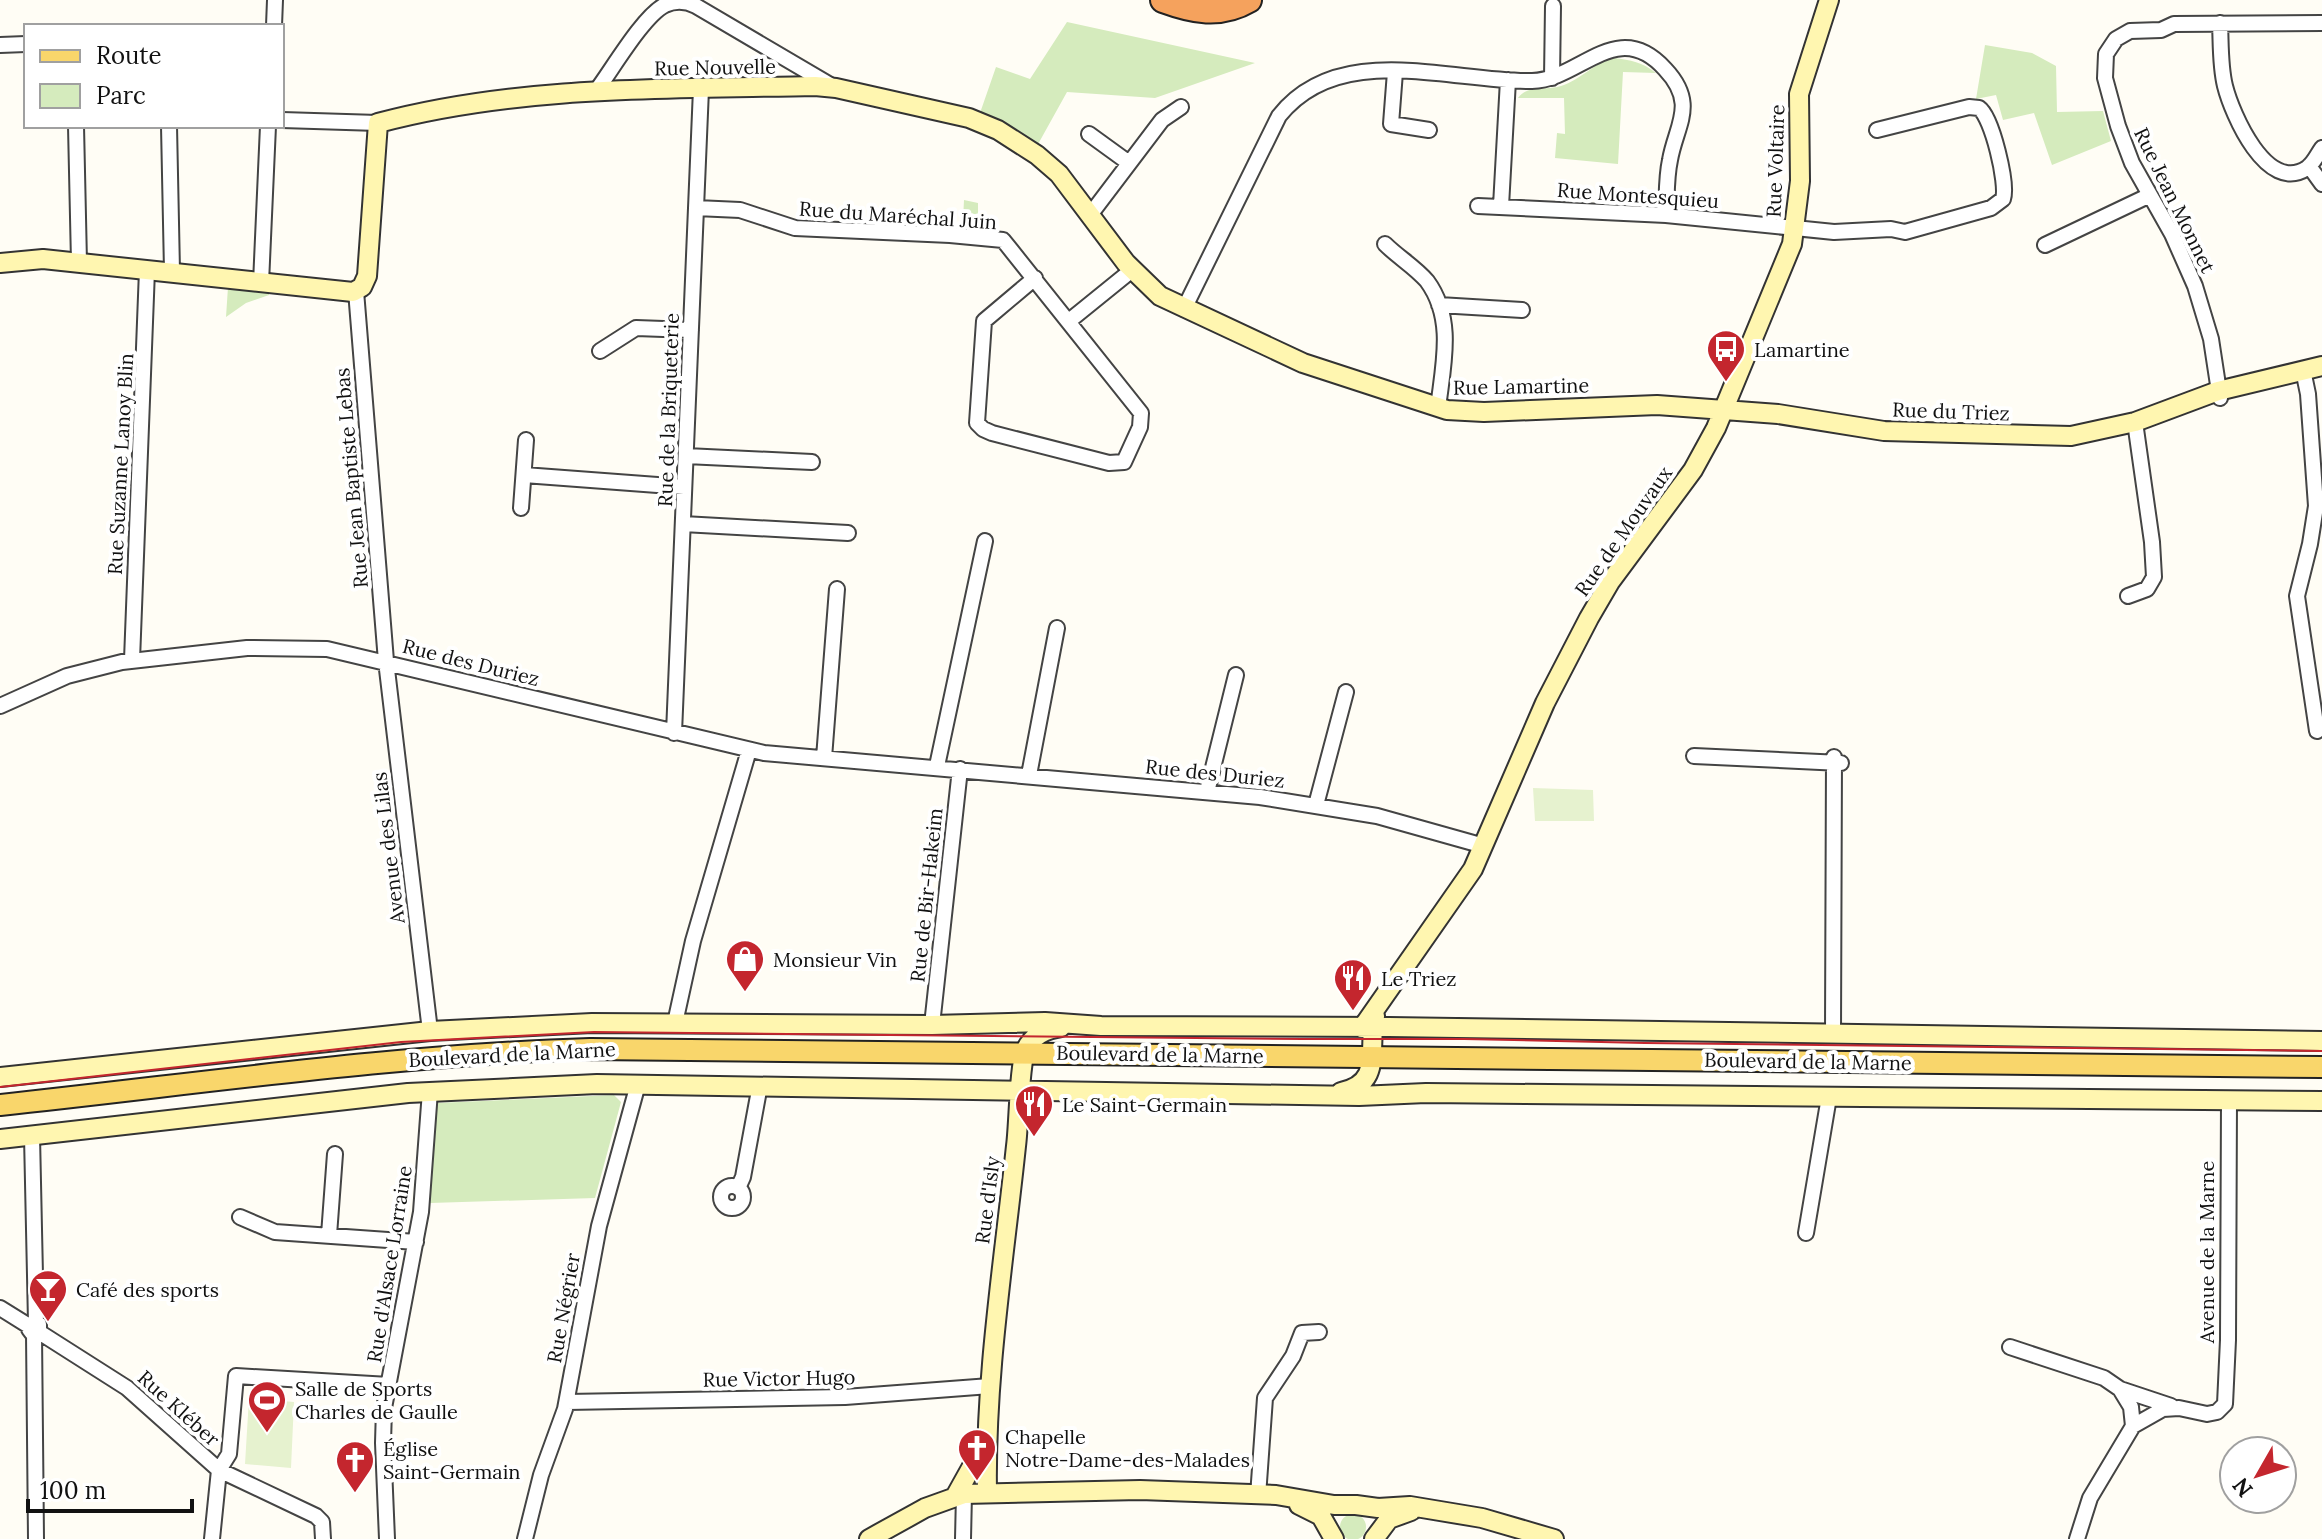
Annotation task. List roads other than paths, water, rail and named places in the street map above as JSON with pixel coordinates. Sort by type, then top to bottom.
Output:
[{"type":"highway","points":[[1163,0],[1206,12],[1227,10],[1249,0]]},
{"type":"highway","points":[[1203,0],[1211,0]]},
{"type":"main road","name":"Boulevard de la Marne","points":[[0,1105],[361,1063],[516,1051],[703,1048],[1023,1071],[1371,1062],[2322,1067]]},
{"type":"main road","name":"Boulevard de la Marne","points":[[0,1115],[373,1072],[534,1061],[1000,1062],[1023,1071]]},
{"type":"main road","name":"Boulevard de la Marne","points":[[1371,1062],[2322,1078]]},
{"type":"street","points":[[274,24],[275,0]]},
{"type":"street","name":"Rue Voltaire","points":[[1723,410],[1786,262],[1795,228],[1800,181],[1799,94],[1829,0]]},
{"type":"street","points":[[596,91],[650,18],[663,6],[679,1],[696,6],[836,88]]},
{"type":"street","points":[[1552,78],[1553,6]]},
{"type":"street","points":[[2220,23],[2225,85],[2233,110],[2262,158],[2276,169],[2294,172],[2309,166],[2322,148]]},
{"type":"street","name":"Rue Jean Monnet","points":[[2219,395],[2211,339],[2198,296],[2178,246],[2161,213],[2148,196],[2118,126],[2105,78],[2107,50],[2119,36],[2130,31],[2161,30],[2174,24],[2322,23]]},
{"type":"street","points":[[0,45],[24,44]]},
{"type":"street","points":[[1184,309],[1268,135],[1284,109],[1304,92],[1334,77],[1359,71],[1508,80],[1552,78],[1598,53],[1620,49],[1640,52],[1665,69],[1680,95],[1683,116],[1669,163],[1666,215]]},
{"type":"street","points":[[1395,72],[1391,124],[1429,130]]},
{"type":"street","points":[[1501,206],[1508,80]]},
{"type":"street","name":"Rue Nouvelle","points":[[378,123],[479,103],[596,91],[836,88],[969,118],[998,130],[1052,167],[1090,215]]},
{"type":"street","name":"Rue de la Briqueterie","points":[[674,733],[701,89]]},
{"type":"street","points":[[1090,215],[1162,120],[1181,107]]},
{"type":"street","name":"Rue Montesquieu","points":[[1478,206],[1666,215],[1842,232],[1915,231],[1991,208],[2003,199],[2005,189],[1998,157],[1987,117],[1979,108],[1969,107],[1877,130]]},
{"type":"street","points":[[0,263],[36,259],[79,262],[356,291],[367,276],[378,123],[284,120]]},
{"type":"street","points":[[76,128],[79,262]]},
{"type":"street","points":[[169,128],[172,271]]},
{"type":"street","points":[[261,283],[268,128]]},
{"type":"street","points":[[1089,134],[1129,163]]},
{"type":"street","points":[[2309,166],[2322,184]]},
{"type":"street","points":[[2045,245],[2148,196]]},
{"type":"street","name":"Rue du Maréchal Juin","points":[[696,208],[740,210],[795,228],[999,238],[1007,243],[1035,278],[1069,321],[1141,413],[1142,421],[1129,456],[1119,464],[987,431],[977,423],[984,321],[1035,278]]},
{"type":"street","name":"Rue Lamartine","points":[[1090,215],[1132,270],[1160,296],[1325,371],[1438,408],[1484,412],[1642,405],[1723,410]]},
{"type":"street","points":[[1385,244],[1426,281],[1439,305],[1445,339],[1438,408]]},
{"type":"street","name":"Rue Suzanne Lanoy Blin","points":[[132,660],[147,270]]},
{"type":"street","points":[[1069,321],[1132,270]]},
{"type":"street","name":"Rue Jean Baptiste Lebas","points":[[356,291],[386,661]]},
{"type":"street","points":[[1439,305],[1522,310]]},
{"type":"street","points":[[600,351],[636,328],[691,330]]},
{"type":"street","points":[[2313,372],[2316,506],[2297,596],[2317,731]]},
{"type":"street","name":"Rue du Triez","points":[[1723,410],[1778,414],[1884,431],[2053,437],[2085,435],[2219,395],[2313,372]]},
{"type":"street","name":"Rue de Mouvaux","points":[[1367,1028],[1381,1002],[1473,869],[1538,720],[1602,594],[1693,470],[1723,410]]},
{"type":"street","points":[[2128,596],[2147,589],[2154,577],[2135,422]]},
{"type":"street","points":[[521,508],[526,440]]},
{"type":"street","points":[[686,456],[812,462]]},
{"type":"street","points":[[524,475],[684,487]]},
{"type":"street","points":[[683,524],[848,533]]},
{"type":"street","points":[[937,766],[985,541]]},
{"type":"street","points":[[824,758],[837,589]]},
{"type":"street","points":[[1029,775],[1057,628]]},
{"type":"street","name":"Rue des Duriez","points":[[0,706],[74,673],[132,660],[231,649],[327,649],[749,750],[1207,792],[1316,805],[1377,816],[1484,846]]},
{"type":"street","name":"Avenue des Lilas","points":[[386,661],[430,1031]]},
{"type":"street","points":[[1207,792],[1236,675]]},
{"type":"street","points":[[1316,805],[1346,692]]},
{"type":"street","points":[[675,1023],[697,928],[749,750]]},
{"type":"street","points":[[1694,756],[1836,761],[1833,1034]]},
{"type":"street","name":"Rue de Bir-Hakeim","points":[[932,1025],[960,769]]},
{"type":"street","name":"Boulevard de la Marne","points":[[0,1077],[430,1031],[551,1024],[932,1025],[1045,1022],[1101,1026],[2322,1041]]},
{"type":"street","points":[[1023,1071],[1034,1039],[1048,1030],[1101,1026]]},
{"type":"street","points":[[1334,1094],[1361,1085],[1371,1062],[1367,1028]]},
{"type":"street","name":"Boulevard de la Marne","points":[[0,1139],[430,1091],[638,1084],[760,1085],[1023,1071],[1081,1091],[1359,1096],[1426,1093],[2322,1101]]},
{"type":"street","name":"Rue d'Isly","points":[[987,1493],[986,1441],[997,1295],[1023,1071]]},
{"type":"street","name":"Rue Négrier","points":[[525,1539],[537,1488],[567,1402],[599,1226],[638,1084]]},
{"type":"street","points":[[738,1188],[743,1177],[760,1085]]},
{"type":"street","name":"Rue d'Alsace Lorraine","points":[[387,1539],[383,1426],[424,1195],[430,1091]]},
{"type":"street","points":[[1806,1233],[1829,1097]]},
{"type":"street","name":"Avenue de la Marne","points":[[2179,1408],[2212,1414],[2225,1404],[2229,1100]]},
{"type":"street","points":[[32,1136],[36,1539]]},
{"type":"street","points":[[329,1235],[335,1154]]},
{"type":"street","points":[[240,1217],[275,1232],[416,1242]]},
{"type":"street","name":"Rue Kléber","points":[[0,1308],[127,1388],[219,1470],[316,1516],[322,1522],[323,1539]]},
{"type":"street","points":[[1258,1496],[1265,1398],[1293,1356],[1302,1326],[1319,1332]]},
{"type":"street","points":[[2010,1347],[2104,1378],[2120,1389],[2179,1408]]},
{"type":"street","points":[[212,1539],[219,1470],[229,1454],[236,1376],[389,1385]]},
{"type":"street","name":"Rue Victor Hugo","points":[[567,1402],[845,1397],[990,1386]]},
{"type":"street","points":[[2120,1389],[2131,1407],[2133,1426]]},
{"type":"street","points":[[2077,1539],[2090,1498],[2133,1426],[2157,1411],[2179,1408]]},
{"type":"street","name":"Rue d'Isly","points":[[960,1494],[986,1441]]},
{"type":"street","points":[[869,1539],[925,1508],[960,1494],[1079,1491],[1181,1491],[1297,1497],[1334,1505],[1378,1508],[1404,1505],[1482,1518],[1554,1539]]},
{"type":"street","points":[[960,1494],[963,1539]]},
{"type":"street","points":[[1258,1496],[1300,1505],[1316,1512],[1333,1537]]},
{"type":"street","points":[[1333,1537],[1331,1525],[1335,1515],[1356,1506]]},
{"type":"street","points":[[1356,1506],[1374,1517],[1374,1537]]},
{"type":"street","points":[[1374,1537],[1389,1519],[1400,1513],[1434,1510]]},
{"type":"tram line","points":[[0,1087],[401,1042],[594,1032],[1464,1039],[2322,1051]]},
{"type":"place","name":"Lamartine","points":[[1726,383]]},
{"type":"place","name":"Monsieur Vin","points":[[745,993]]},
{"type":"place","name":"Le Triez","points":[[1353,1012]]},
{"type":"place","name":"Le Saint-Germain","points":[[1034,1138]]},
{"type":"place","name":"Café des sports","points":[[48,1323]]},
{"type":"place","name":"Salle de Sports Charles de Gaulle","points":[[267,1434]]},
{"type":"place","name":"Chapelle Notre-Dame-des-Malades","points":[[977,1482]]},
{"type":"place","name":"Église Saint-Germain","points":[[355,1494]]}]
